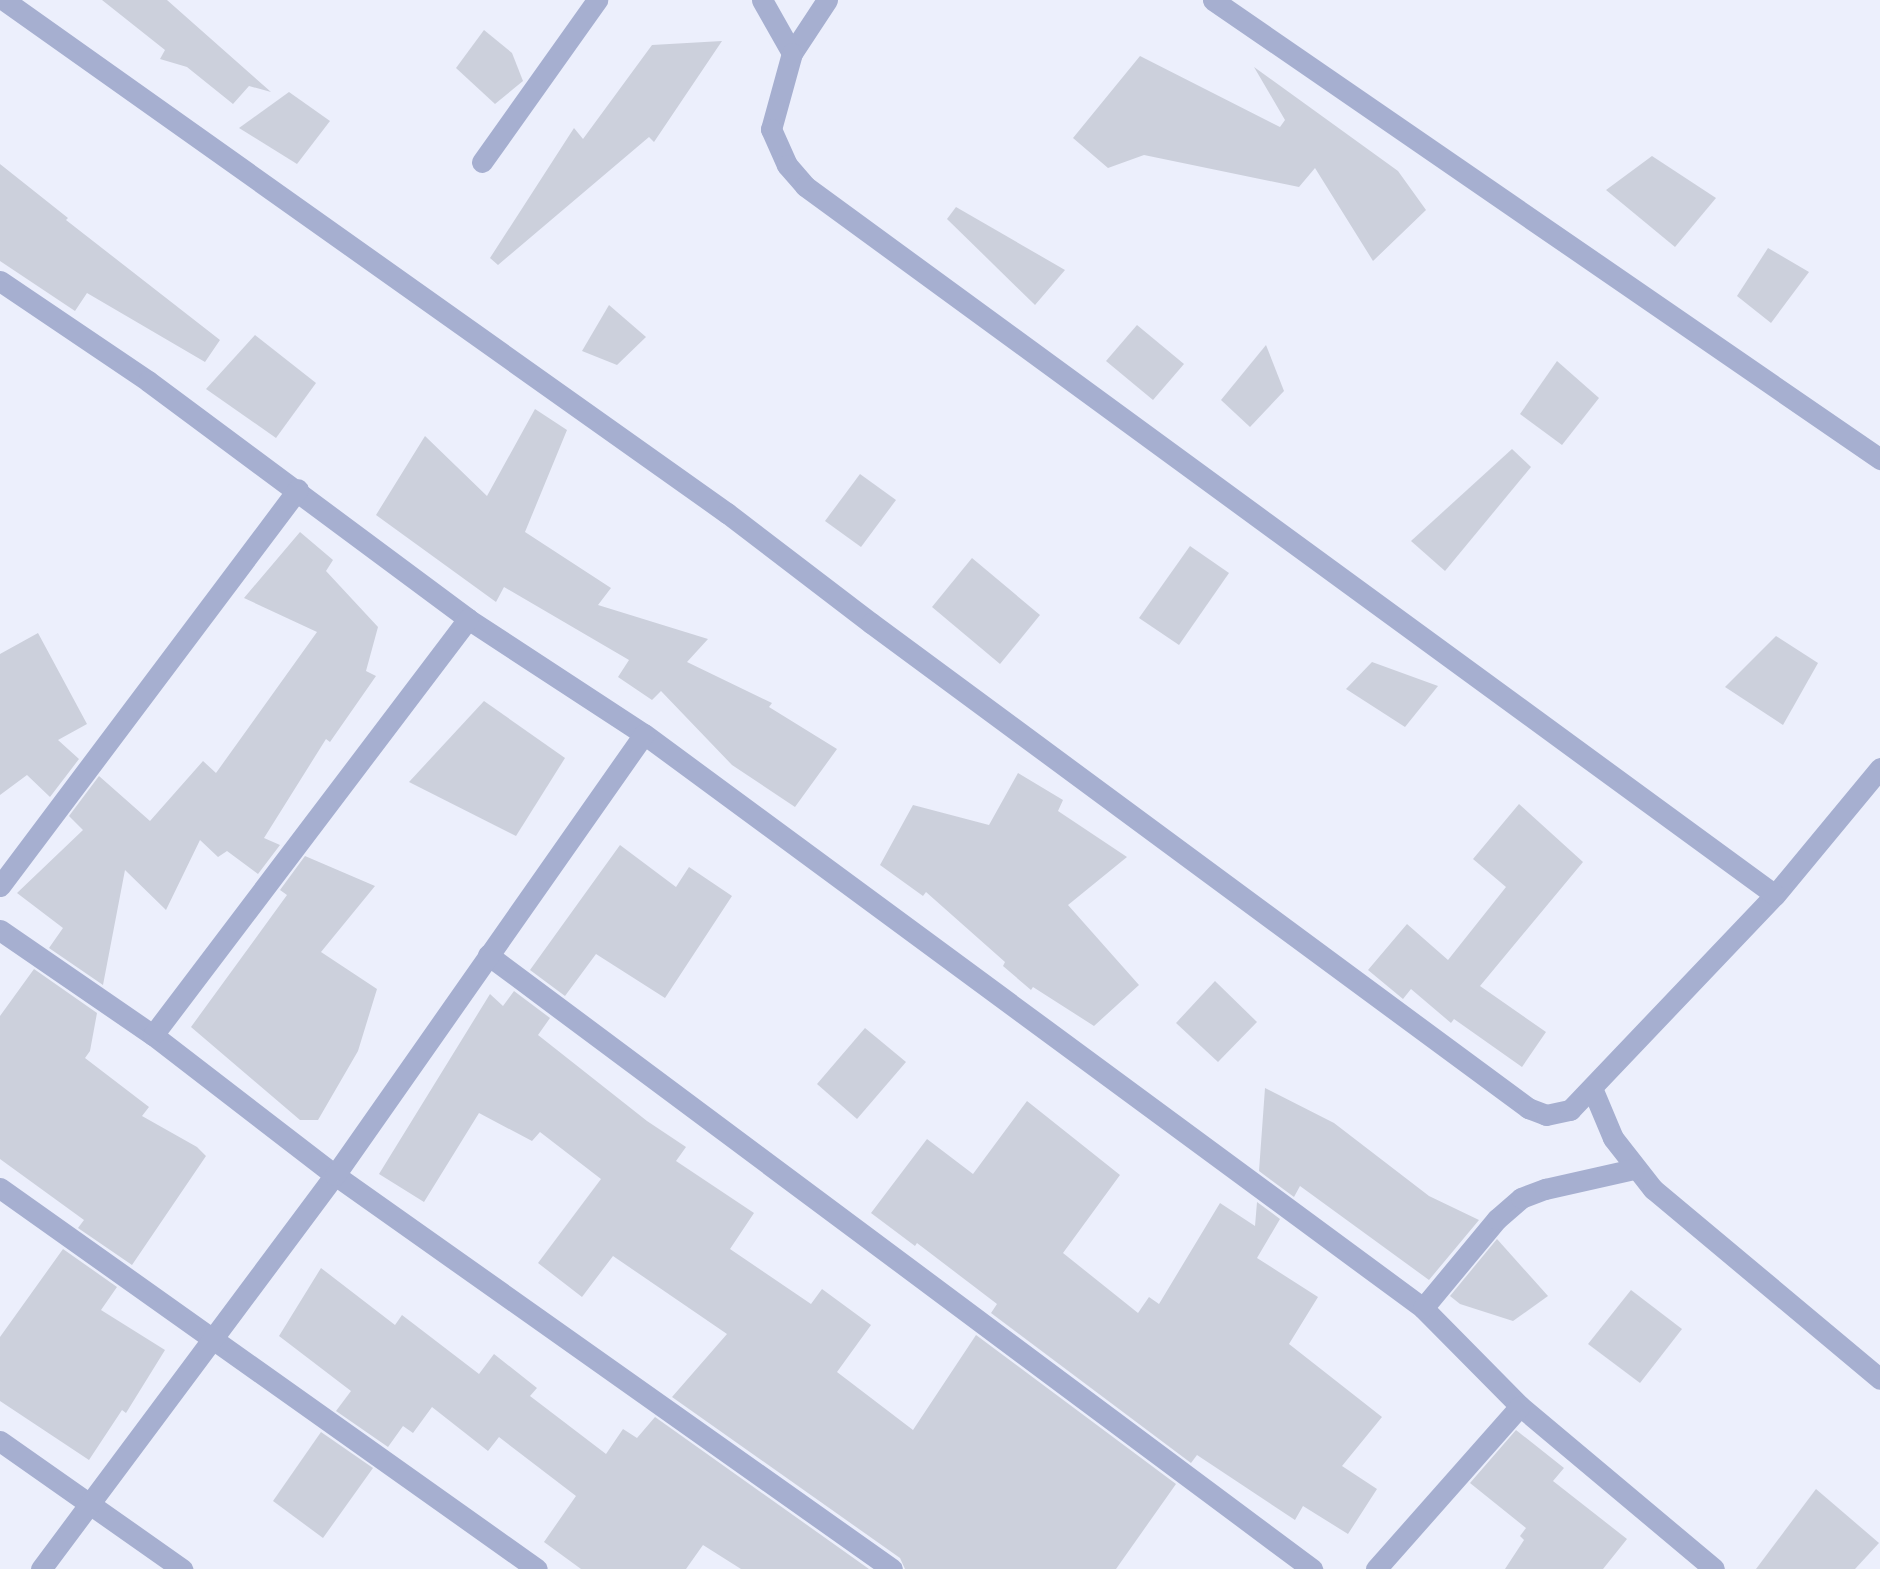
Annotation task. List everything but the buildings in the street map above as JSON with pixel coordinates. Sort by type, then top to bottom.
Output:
[{"type":"street","points":[[4,0],[28,7],[727,513],[1528,1108],[1546,1115],[1558,1115],[1570,1110],[1775,895],[1880,768]]},
{"type":"street","points":[[482,162],[597,0]]},
{"type":"street","points":[[762,0],[792,52]]},
{"type":"street","points":[[827,0],[792,52],[771,130],[787,165],[805,186],[1775,895]]},
{"type":"street","points":[[1213,0],[1880,459]]},
{"type":"street","points":[[0,281],[148,381],[298,489],[468,619],[644,734],[1423,1308],[1520,1406],[1714,1569]]},
{"type":"street","points":[[0,886],[298,489]]},
{"type":"street","points":[[153,1035],[468,619]]},
{"type":"street","points":[[41,1569],[335,1175],[644,734]]},
{"type":"street","points":[[0,930],[153,1035],[335,1175],[892,1569]]},
{"type":"street","points":[[488,955],[1312,1569]]},
{"type":"street","points":[[1591,1088],[1613,1138],[1653,1189],[1880,1379]]},
{"type":"street","points":[[1423,1308],[1497,1219],[1521,1198],[1545,1189],[1634,1168]]},
{"type":"street","points":[[0,1188],[537,1569]]},
{"type":"street","points":[[1376,1569],[1520,1406]]},
{"type":"street","points":[[0,1441],[182,1569]]}]
